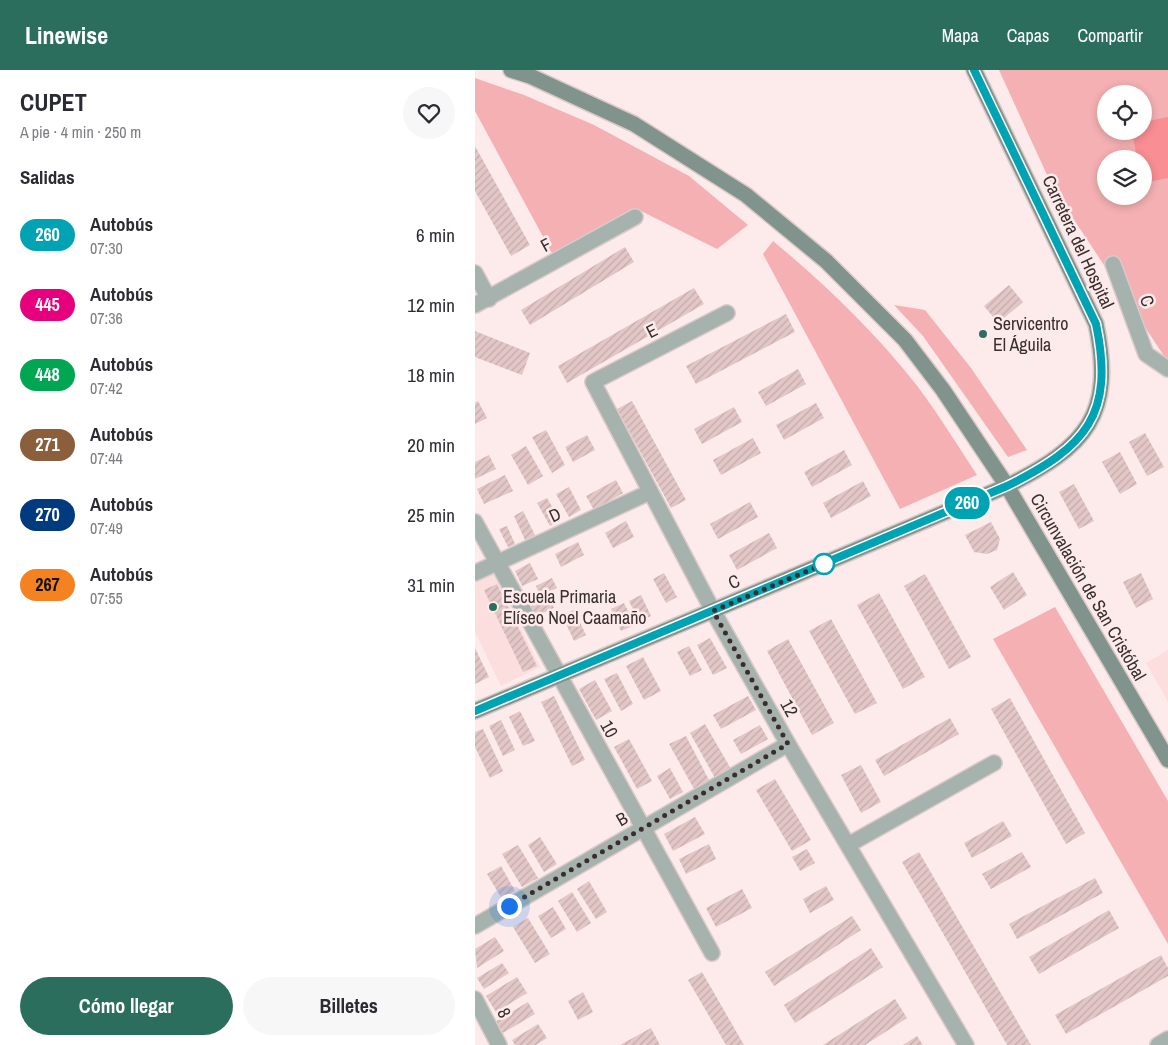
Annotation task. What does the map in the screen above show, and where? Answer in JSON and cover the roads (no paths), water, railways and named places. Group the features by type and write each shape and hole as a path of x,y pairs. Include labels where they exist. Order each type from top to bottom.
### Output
{"main road":[{"name":"Circunvalación de San Cristóbal","path":"511,70 530,76 634,124 754,201 826,261 905,340 943,390 1007,486 1168,760"},
{"name":"Carretera del Hospital","path":"974,70 1080,288 1096,324 1103,354 1102,386 1094,417 1077,442 1056,460 1007,486"},
{"name":"C","path":"475,711 1007,486"}],"street":[{"name":"F","path":"475,306 635,217"},
{"name":"C","path":"1113,264 1146,354 1168,369"},
{"path":"475,273 489,298"},
{"name":"E","path":"593,382 727,313"},
{"name":"12","path":"593,382 713,611 788,744 965,1045"},
{"name":"D","path":"475,573 650,492"},
{"name":"10","path":"475,522 712,953"},
{"name":"B","path":"475,926 788,744"},
{"path":"848,845 995,763"},
{"name":"8","path":"475,999 499,1045"},
{"path":"1158,1045 1168,1039"}],"place":[{"name":"Servicentro El Águila","path":"983,334"},
{"name":"Escuela Primaria Elíseo Noel Caamaño","path":"493,607"}]}
